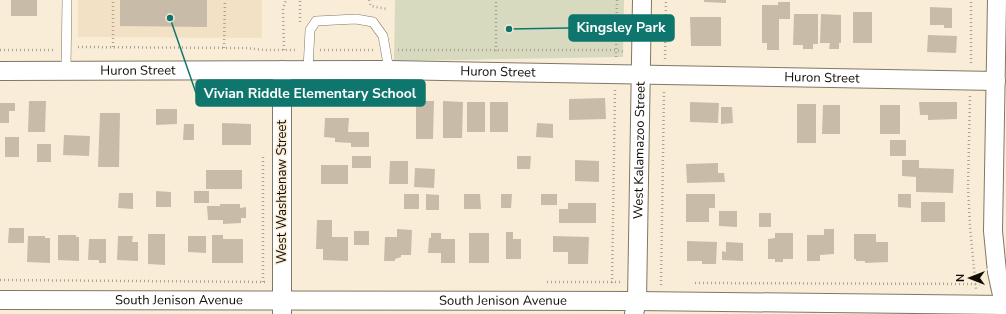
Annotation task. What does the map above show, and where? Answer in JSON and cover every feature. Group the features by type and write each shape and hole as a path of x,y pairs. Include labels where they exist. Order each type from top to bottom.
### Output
{"street":[{"name":"West Kalamazoo Street","path":"637,310 642,0"},
{"path":"997,0 993,230 997,272 1005,308"},
{"name":"West Washtenaw Street","path":"282,70 282,308"},
{"name":"Huron Street","path":"0,71 389,70 996,81"},
{"name":"South Jenison Avenue","path":"0,300 263,301 282,308 609,302 637,310 663,302 979,305 1005,308"}],"lane":[{"path":"66,70 67,0"},
{"path":"308,70 310,30 316,21 356,19 373,22 383,36 389,70"}],"path":[{"path":"113,0 113,47"},
{"path":"224,48 225,0"},
{"path":"282,70 284,50 283,9 286,0"},
{"path":"369,0 371,6 387,9"},
{"path":"495,56 496,0"},
{"path":"609,302 612,282 617,0"},
{"path":"663,302 661,283 666,0"},
{"path":"971,0 968,187 970,227 979,305"},
{"path":"263,151 263,301"}],"shaded area":[{"path":"78,0 262,0 262,38 78,37"}],"green space":[{"path":"395,0 624,0 623,57 394,61"}],"building":[{"path":"11,0 37,0 37,16 11,16"},
{"path":"120,0 207,0 207,27 120,26"},
{"path":"704,0 726,0 726,3 704,2"},
{"path":"778,2 790,2 790,19 779,19 779,50 767,50 767,43 762,43 762,5 778,5"},
{"path":"930,7 952,8 952,28 944,28 944,25 930,25"},
{"path":"853,12 872,12 872,43 853,43"},
{"path":"794,14 818,14 818,44 813,44 813,49 803,49 803,45 793,45"},
{"path":"821,14 841,15 841,43 839,43 839,49 829,49 830,43 820,43"},
{"path":"690,17 721,17 721,46 691,46"},
{"path":"928,35 957,36 956,53 927,52"},
{"path":"605,98 606,119 569,120 569,99"},
{"path":"29,101 46,101 45,132 28,132"},
{"path":"416,101 434,101 433,139 416,139"},
{"path":"443,101 463,102 462,138 443,138"},
{"path":"467,102 485,102 485,132 467,132"},
{"path":"490,102 508,102 508,132 490,132"},
{"path":"690,102 719,103 718,123 690,122"},
{"path":"919,102 957,102 957,119 928,120 928,115 920,115"},
{"path":"0,103 15,103 15,111 9,111 9,123 0,123"},
{"path":"797,104 816,104 816,143 797,143"},
{"path":"823,105 840,105 840,134 822,134"},
{"path":"880,105 900,105 900,134 880,134"},
{"path":"721,107 732,107 733,123 721,124"},
{"path":"156,109 177,109 177,124 156,125"},
{"path":"100,113 120,113 119,167 98,167"},
{"path":"325,118 349,118 348,132 369,132 369,147 351,147 351,143 335,142 335,138 324,137"},
{"path":"222,123 251,124 251,145 222,145"},
{"path":"537,123 553,124 553,138 536,137"},
{"path":"184,124 194,124 194,140 183,140"},
{"path":"64,135 90,136 89,156 63,155"},
{"path":"5,137 19,137 19,157 5,157"},
{"path":"890,140 906,140 906,156 890,156"},
{"path":"37,144 51,144 51,162 37,162"},
{"path":"352,156 371,156 371,168 352,168"},
{"path":"517,156 531,156 530,169 517,169"},
{"path":"575,160 599,161 599,182 575,181"},
{"path":"902,160 919,160 919,168 954,169 953,193 916,192 916,177 902,176"},
{"path":"390,161 408,161 408,184 389,184"},
{"path":"718,163 718,173 724,173 725,182 687,183 686,164"},
{"path":"321,165 348,165 348,184 321,184"},
{"path":"415,168 435,169 434,188 414,187"},
{"path":"206,170 242,170 242,189 206,189"},
{"path":"156,191 171,192 171,207 156,207"},
{"path":"194,191 209,191 209,203 194,203"},
{"path":"119,193 133,193 133,209 118,208"},
{"path":"404,194 419,194 419,209 404,209"},
{"path":"426,194 439,195 439,210 426,210"},
{"path":"464,194 480,194 481,209 464,209"},
{"path":"501,194 512,194 511,208 501,208"},
{"path":"541,194 557,194 557,205 541,205"},
{"path":"686,194 715,194 715,208 709,208 709,222 686,222"},
{"path":"898,194 911,194 911,208 898,207"},
{"path":"921,202 945,202 945,222 921,222"},
{"path":"568,203 596,203 596,223 559,223 559,209 568,209"},
{"path":"220,204 240,204 240,208 246,207 246,218 241,218 241,223 223,224 223,220 208,220 207,206 220,206"},
{"path":"719,211 737,211 737,227 719,226"},
{"path":"759,213 771,213 771,227 759,227"},
{"path":"317,220 332,220 332,237 348,237 348,261 323,260 323,249 316,249"},
{"path":"9,228 24,228 24,243 8,243"},
{"path":"397,229 412,230 411,255 401,255 401,257 395,259 395,261 384,261 385,237 397,237"},
{"path":"824,229 834,229 834,254 820,255 820,261 807,261 807,235 824,235"},
{"path":"354,231 369,231 369,245 354,245"},
{"path":"506,232 513,232 513,239 521,239 521,259 506,259"},
{"path":"431,233 441,233 441,239 455,239 455,263 441,263 441,253 428,253 429,238 431,238"},
{"path":"469,233 489,233 489,263 469,263"},
{"path":"775,233 793,233 793,259 783,259 783,262 775,262 775,259 768,259 768,239 775,238"},
{"path":"148,234 165,234 165,265 148,264"},
{"path":"854,234 876,234 876,242 888,242 888,262 865,263 865,261 856,261 856,259 854,259"},
{"path":"58,235 76,235 76,237 79,237 79,261 58,260"},
{"path":"212,235 223,235 223,239 243,239 243,263 212,263"},
{"path":"28,236 45,236 45,238 50,238 50,263 27,262"},
{"path":"118,236 133,236 132,242 138,242 138,261 117,260"},
{"path":"188,236 206,236 206,253 188,252"},
{"path":"553,236 589,237 588,264 568,264 568,252 553,252"},
{"path":"89,239 106,239 106,263 99,263 99,260 88,260"},
{"path":"687,241 717,242 716,264 702,264 702,261 687,261"},
{"path":"726,242 743,243 743,261 722,260 722,251 726,252"}],"place":[{"name":"Vivian Riddle Elementary School","path":"170,18"},
{"name":"Kingsley Park","path":"509,29"}]}
